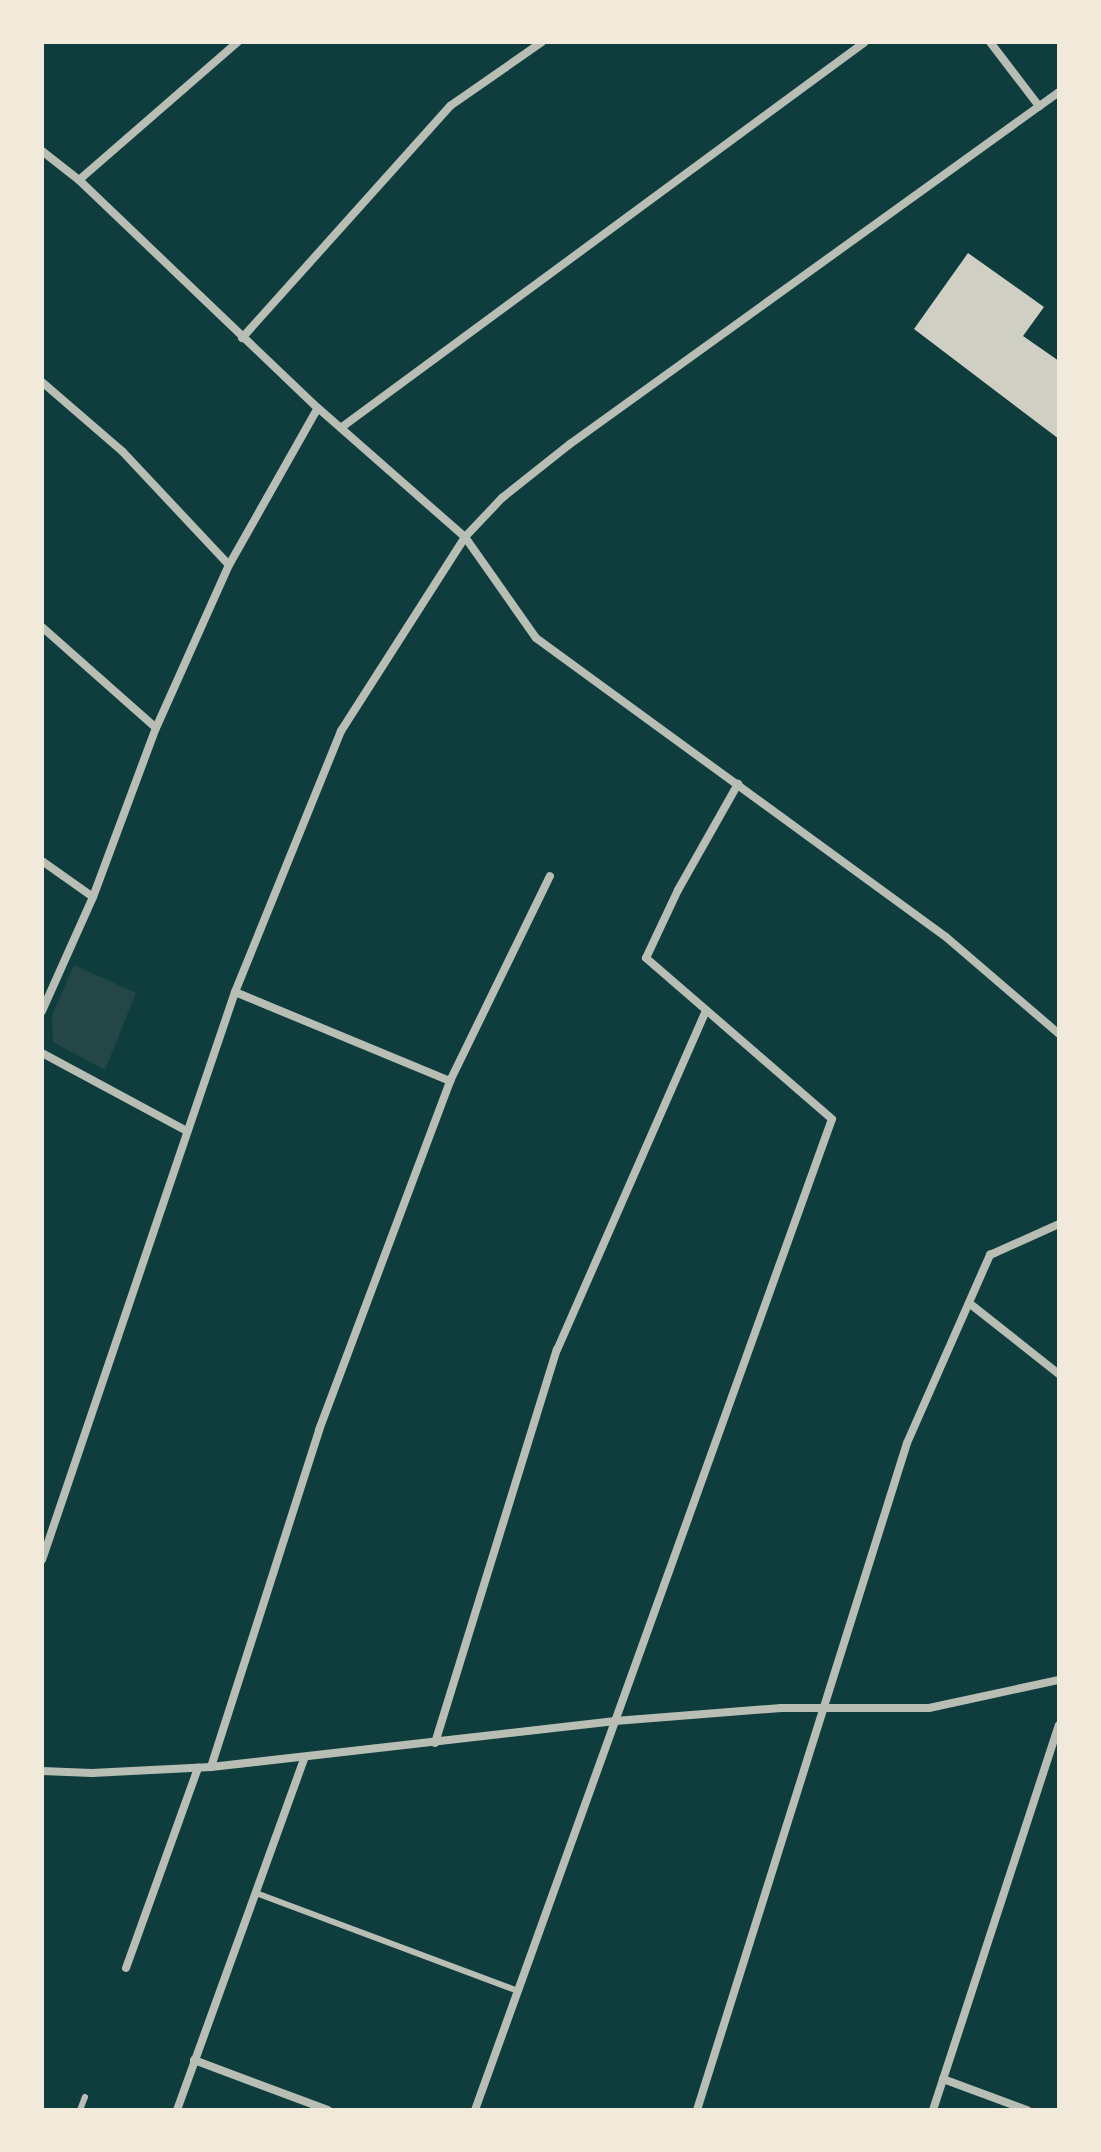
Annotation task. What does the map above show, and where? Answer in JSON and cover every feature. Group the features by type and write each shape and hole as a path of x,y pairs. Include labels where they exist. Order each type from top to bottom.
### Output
{"street":[{"path":"79,180 238,42"},
{"path":"242,338 450,106 542,42"},
{"path":"342,427 865,42"},
{"path":"990,42 1039,106"},
{"path":"42,1560 235,992 341,731 465,537 502,498 570,444 1059,92"},
{"path":"42,151 79,180 318,408 465,537 536,638 946,937 1059,1034"},
{"path":"42,382 122,451 229,565"},
{"path":"42,1011 93,897 156,728 229,565 318,408"},
{"path":"42,627 156,728"},
{"path":"475,2110 832,1119 646,958 678,890 738,784"},
{"path":"42,861 93,897"},
{"path":"211,1767 319,1430 450,1081 550,876"},
{"path":"235,992 450,1081"},
{"path":"435,1743 557,1350 706,1010"},
{"path":"42,1053 187,1131"},
{"path":"697,2110 907,1443 990,1255 1059,1224"},
{"path":"969,1303 1059,1374"},
{"path":"42,1771 211,1767 615,1721 781,1708 929,1708 1059,1680"},
{"path":"933,2110 1059,1725"},
{"path":"177,2110 305,1757"},
{"path":"126,1968 198,1768"},
{"path":"194,2060 328,2110"},
{"path":"943,2079 1027,2110"}],"lane":[{"path":"256,1893 518,1991"},
{"path":"80,2110 85,2097"}],"shaded area":[{"path":"74,965 136,993 105,1070 53,1042 52,1015"}],"building":[{"path":"968,253 1044,307 1023,336 1059,361 1059,439 914,329"}]}
